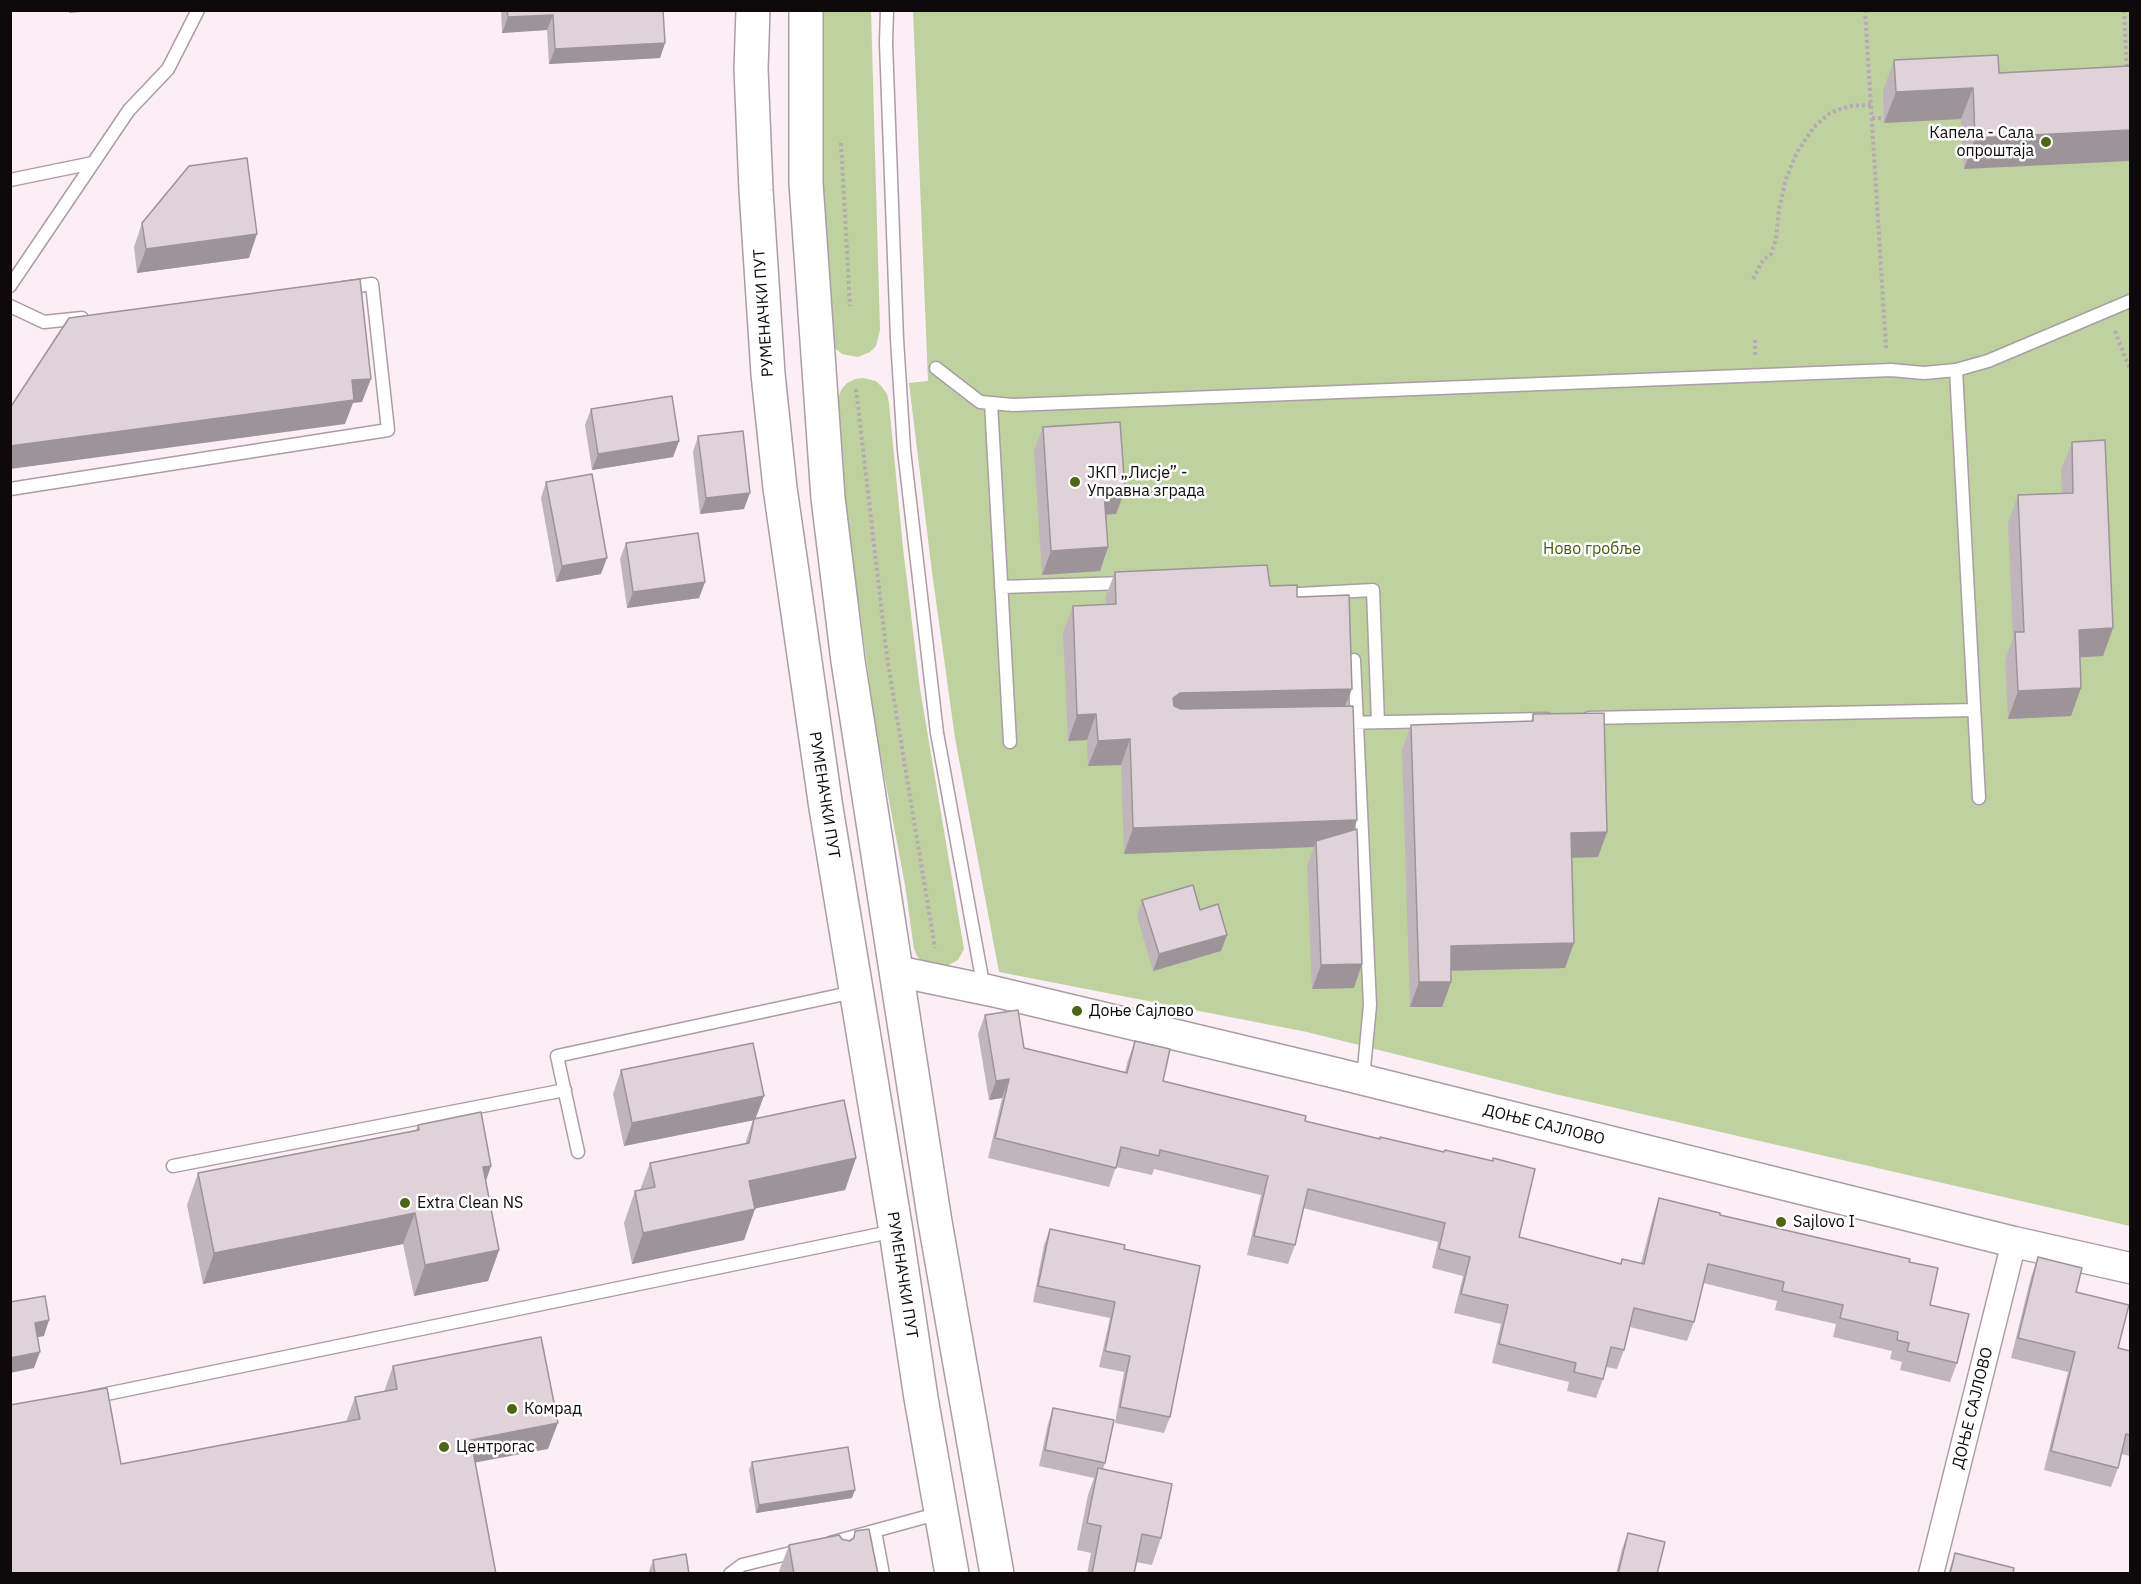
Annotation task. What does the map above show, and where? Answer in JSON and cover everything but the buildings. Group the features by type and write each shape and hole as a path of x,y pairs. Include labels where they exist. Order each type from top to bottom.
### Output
{"main road":[{"name":"РУМЕНАЧКИ ПУТ","path":"753,10 751,69 768,374 801,645 855,991 951,1574"},
{"path":"806,10 806,183 828,498 848,661 935,1222 997,1574"}],"street":[{"name":"ДОЊЕ САЈЛОВО","path":"896,972 984,989 1363,1080 2130,1269"},
{"name":"ДОЊЕ САЈЛОВО","path":"1931,1574 2014,1242"}],"lane":[{"path":"10,286 129,110 168,69 198,10"},
{"path":"887,10 886,43 897,339 904,450 937,733 984,989"},
{"path":"10,180 93,163"},
{"path":"10,489 388,430 372,284 337,288"},
{"path":"936,368 980,402 1013,405 1887,370 1924,373 1956,370 1988,361 2130,302"},
{"path":"10,306 44,322 91,317"},
{"path":"1956,370 1979,798"},
{"path":"991,403 1010,742"},
{"path":"1001,587 1139,582"},
{"path":"1270,589 1279,595 1373,590 1378,722"},
{"path":"1354,660 1370,1005 1363,1080"},
{"path":"1581,718 1974,710"},
{"path":"1322,723 1557,719"},
{"path":"578,1152 557,1056 855,991"},
{"path":"173,1166 565,1090"},
{"path":"80,1400 896,1231"},
{"path":"730,1574 742,1565 823,1547 942,1513"},
{"path":"875,1531 883,1574"}],"path":[{"path":"1865,10 1887,370"},
{"path":"2124,10 2127,77"},
{"path":"1753,279 1763,260 1771,254 1776,239 1779,208 1786,179 1797,152 1814,127 1830,113 1850,106 1871,105"},
{"path":"1872,118 1884,118"},
{"path":"840,133 850,309"},
{"path":"2107,311 2130,370"},
{"path":"855,380 887,657 940,980"}],"green space":[{"path":"822,11 871,11 880,330 876,346 870,352 858,357 842,354 831,342 824,205"},
{"name":"Ново гробље","path":"913,11 2130,11 2130,1226 1555,1094 1307,1032 999,972 955,738 909,383 928,381"},
{"path":"863,378 876,381 887,394 889,403 920,689 964,949 958,960 943,968 923,963 914,949 905,885 877,737 844,497 838,398 847,383"}],"place":[{"name":"Капела - Сала опроштаја","path":"2046,142"},
{"name":"ЈКП „Лисје” - Управна зграда","path":"1075,482"},
{"name":"Доње Сајлово","path":"1077,1011"},
{"name":"Extra Clean NS","path":"405,1203"},
{"name":"Sajlovo I","path":"1781,1222"},
{"name":"Комрад","path":"512,1409"},
{"name":"Центрогас","path":"444,1447"}]}
